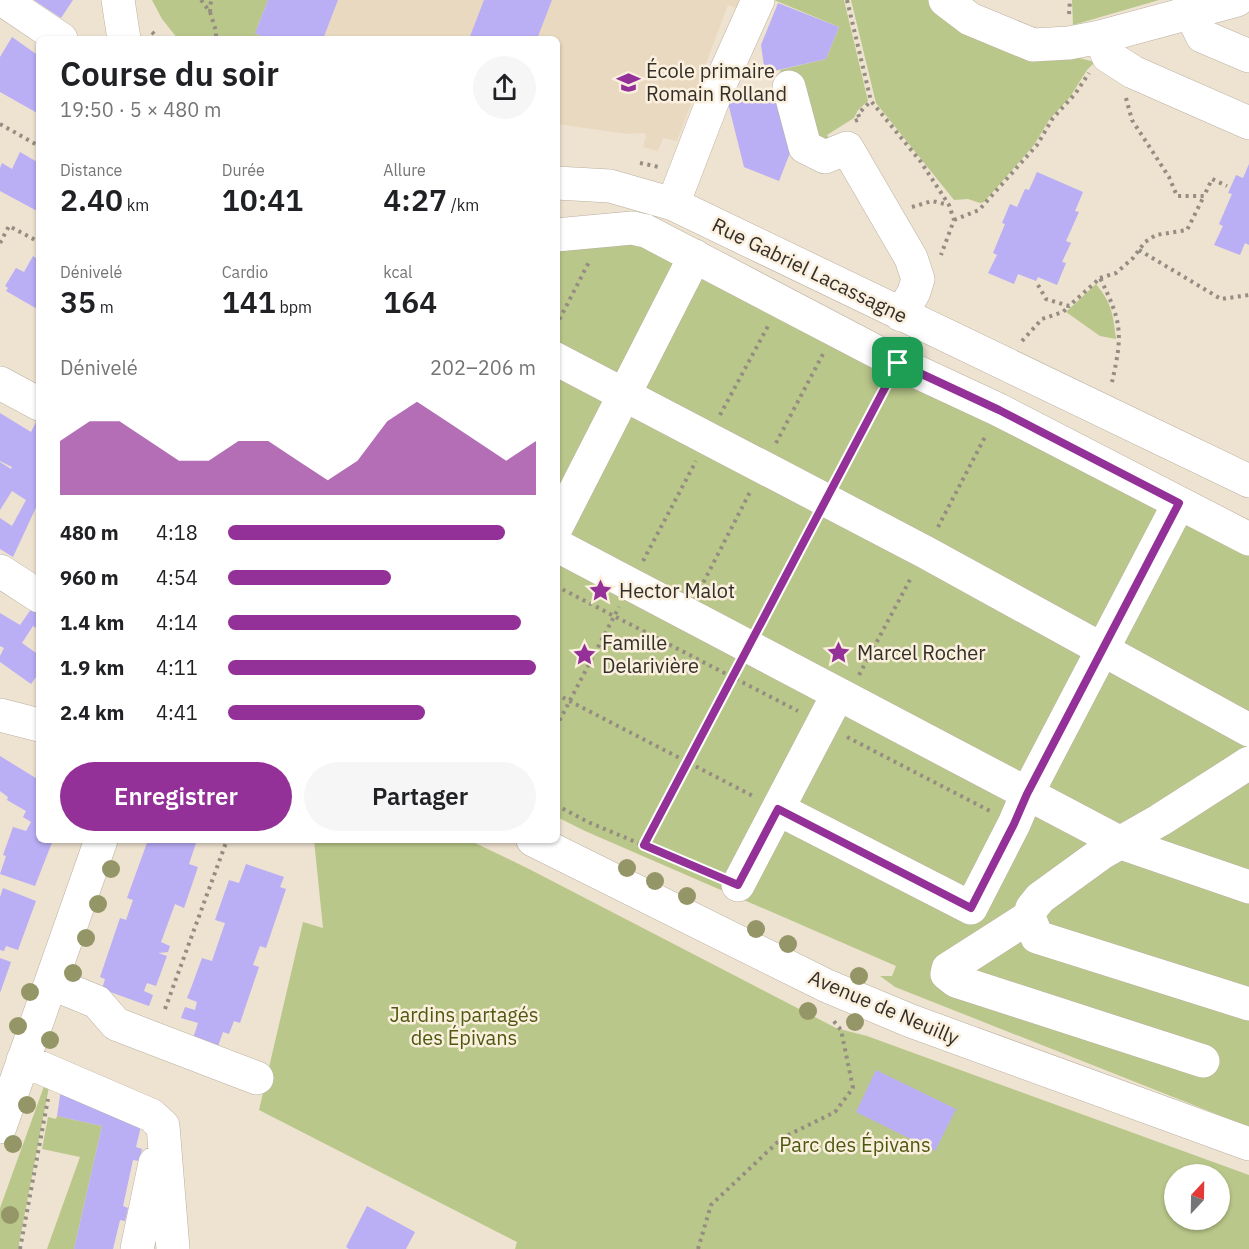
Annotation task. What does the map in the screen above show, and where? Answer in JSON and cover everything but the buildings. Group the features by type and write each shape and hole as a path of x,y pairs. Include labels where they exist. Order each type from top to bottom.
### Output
{"street":[{"path":"3,0 57,36"},
{"path":"118,0 124,36"},
{"path":"673,204 712,100 758,0"},
{"path":"945,0 970,20 1033,45 1069,43 1114,55 1249,123"},
{"path":"1114,55 1191,13 1238,0"},
{"path":"1191,13 1202,36 1249,56"},
{"path":"789,87 805,147 825,157 847,148 910,258 918,279 914,292 901,315"},
{"name":"Rue Gabriel Lacassagne","path":"560,183 610,186 673,204 1249,480"},
{"path":"560,235 632,228 646,231 898,363 999,410 1249,539"},
{"path":"560,520 695,256"},
{"path":"560,361 827,500 1249,730"},
{"path":"0,383 36,402"},
{"path":"778,809 971,908 1027,794 1179,503"},
{"path":"560,547 1120,843 1249,886"},
{"path":"0,571 36,594"},
{"path":"738,885 838,694"},
{"path":"0,715 36,724"},
{"path":"1249,763 1102,853 1040,898 1032,908 1029,918 1037,937 1249,1004"},
{"path":"0,1127 99,843"},
{"name":"Avenue de Neuilly","path":"539,843 827,986 911,1021 1249,1144"},
{"path":"1029,918 948,969 947,974 956,981 1203,1061"},
{"path":"51,983 97,1002 116,1023 257,1078"},
{"path":"23,1060 152,1115 163,1126 173,1249"},
{"path":"137,1249 163,1126"}],"path":[{"path":"201,0 210,12 216,36"},
{"path":"210,12 211,0"},
{"path":"847,0 871,101 921,162 949,205 954,220 933,276 918,279"},
{"path":"954,220 978,210 1037,145 1053,118 1075,94 1093,67 1114,55 1132,120 1169,177 1176,196 1204,196"},
{"path":"0,124 36,144"},
{"path":"1021,341 1042,319 1063,312 1100,278 1116,273 1145,242 1156,235 1187,230 1212,179 1227,186"},
{"path":"887,219 932,201 949,205"},
{"path":"0,243 9,226 36,240"},
{"path":"560,318 605,231"},
{"path":"1139,250 1221,299 1249,295"},
{"path":"1100,278 1119,322 1117,360 1112,382"},
{"path":"1038,285 1046,299 1069,306"},
{"path":"644,845 898,363"},
{"path":"560,719 631,584"},
{"path":"560,588 1014,824"},
{"path":"560,696 778,809"},
{"path":"560,807 588,822 738,885"},
{"path":"165,1009 226,843"},
{"path":"698,1249 711,1205 782,1138 835,1112 853,1088 841,1030 831,1018 827,986"},
{"path":"20,1249 48,1097 57,1074"}],"shaded area":[{"name":"École primaire Romain Rolland","path":"268,0 750,0 745,11 728,5 677,141 663,138 658,151 643,147 646,136 644,133 627,134 560,124 560,36 258,36 255,33"}],"green space":[{"path":"152,0 268,0 255,33 261,36 176,36 162,19"},
{"path":"774,0 844,0 868,101 858,110 854,118 827,135 831,142 822,146 784,84 780,70 826,59 839,27"},
{"path":"851,0 928,0 932,5 1063,60 1079,58 1095,62 1087,70 1070,97 1049,120 1034,145 984,202 968,199 954,200 876,103"},
{"path":"1072,0 1159,0 1073,25"},
{"path":"632,216 1249,532 1249,1127 895,987 880,976 892,976 896,966 560,818 560,224"},
{"path":"1096,284 1111,310 1116,339 1100,336 1066,312"},
{"path":"314,843 475,843 836,1028 867,1036 1219,1164 1164,1164 1164,1230 1230,1230 1230,1168 1249,1175 1249,1249 515,1249 517,1242 259,1110 303,922 323,928"},
{"path":"47,1078 49,1087 18,1249 0,1249 0,1208"},
{"path":"57,1116 102,1126 74,1249 47,1249 80,1157 42,1149 48,1117 56,1119"}],"place":[{"name":"École primaire Romain Rolland","path":"628,82"},
{"name":"Hector Malot","path":"601,590"},
{"name":"Marcel Rocher","path":"839,652"},
{"name":"Famille Delarivière","path":"584,654"}],"route":[{"path":"898,363 999,410 1179,503 1027,794 971,908 778,809 738,885 644,845 898,363"}],"park label":[{"name":"Jardins partagés des Épivans","path":"464,1026"},
{"name":"Parc des Épivans","path":"855,1144"}]}
